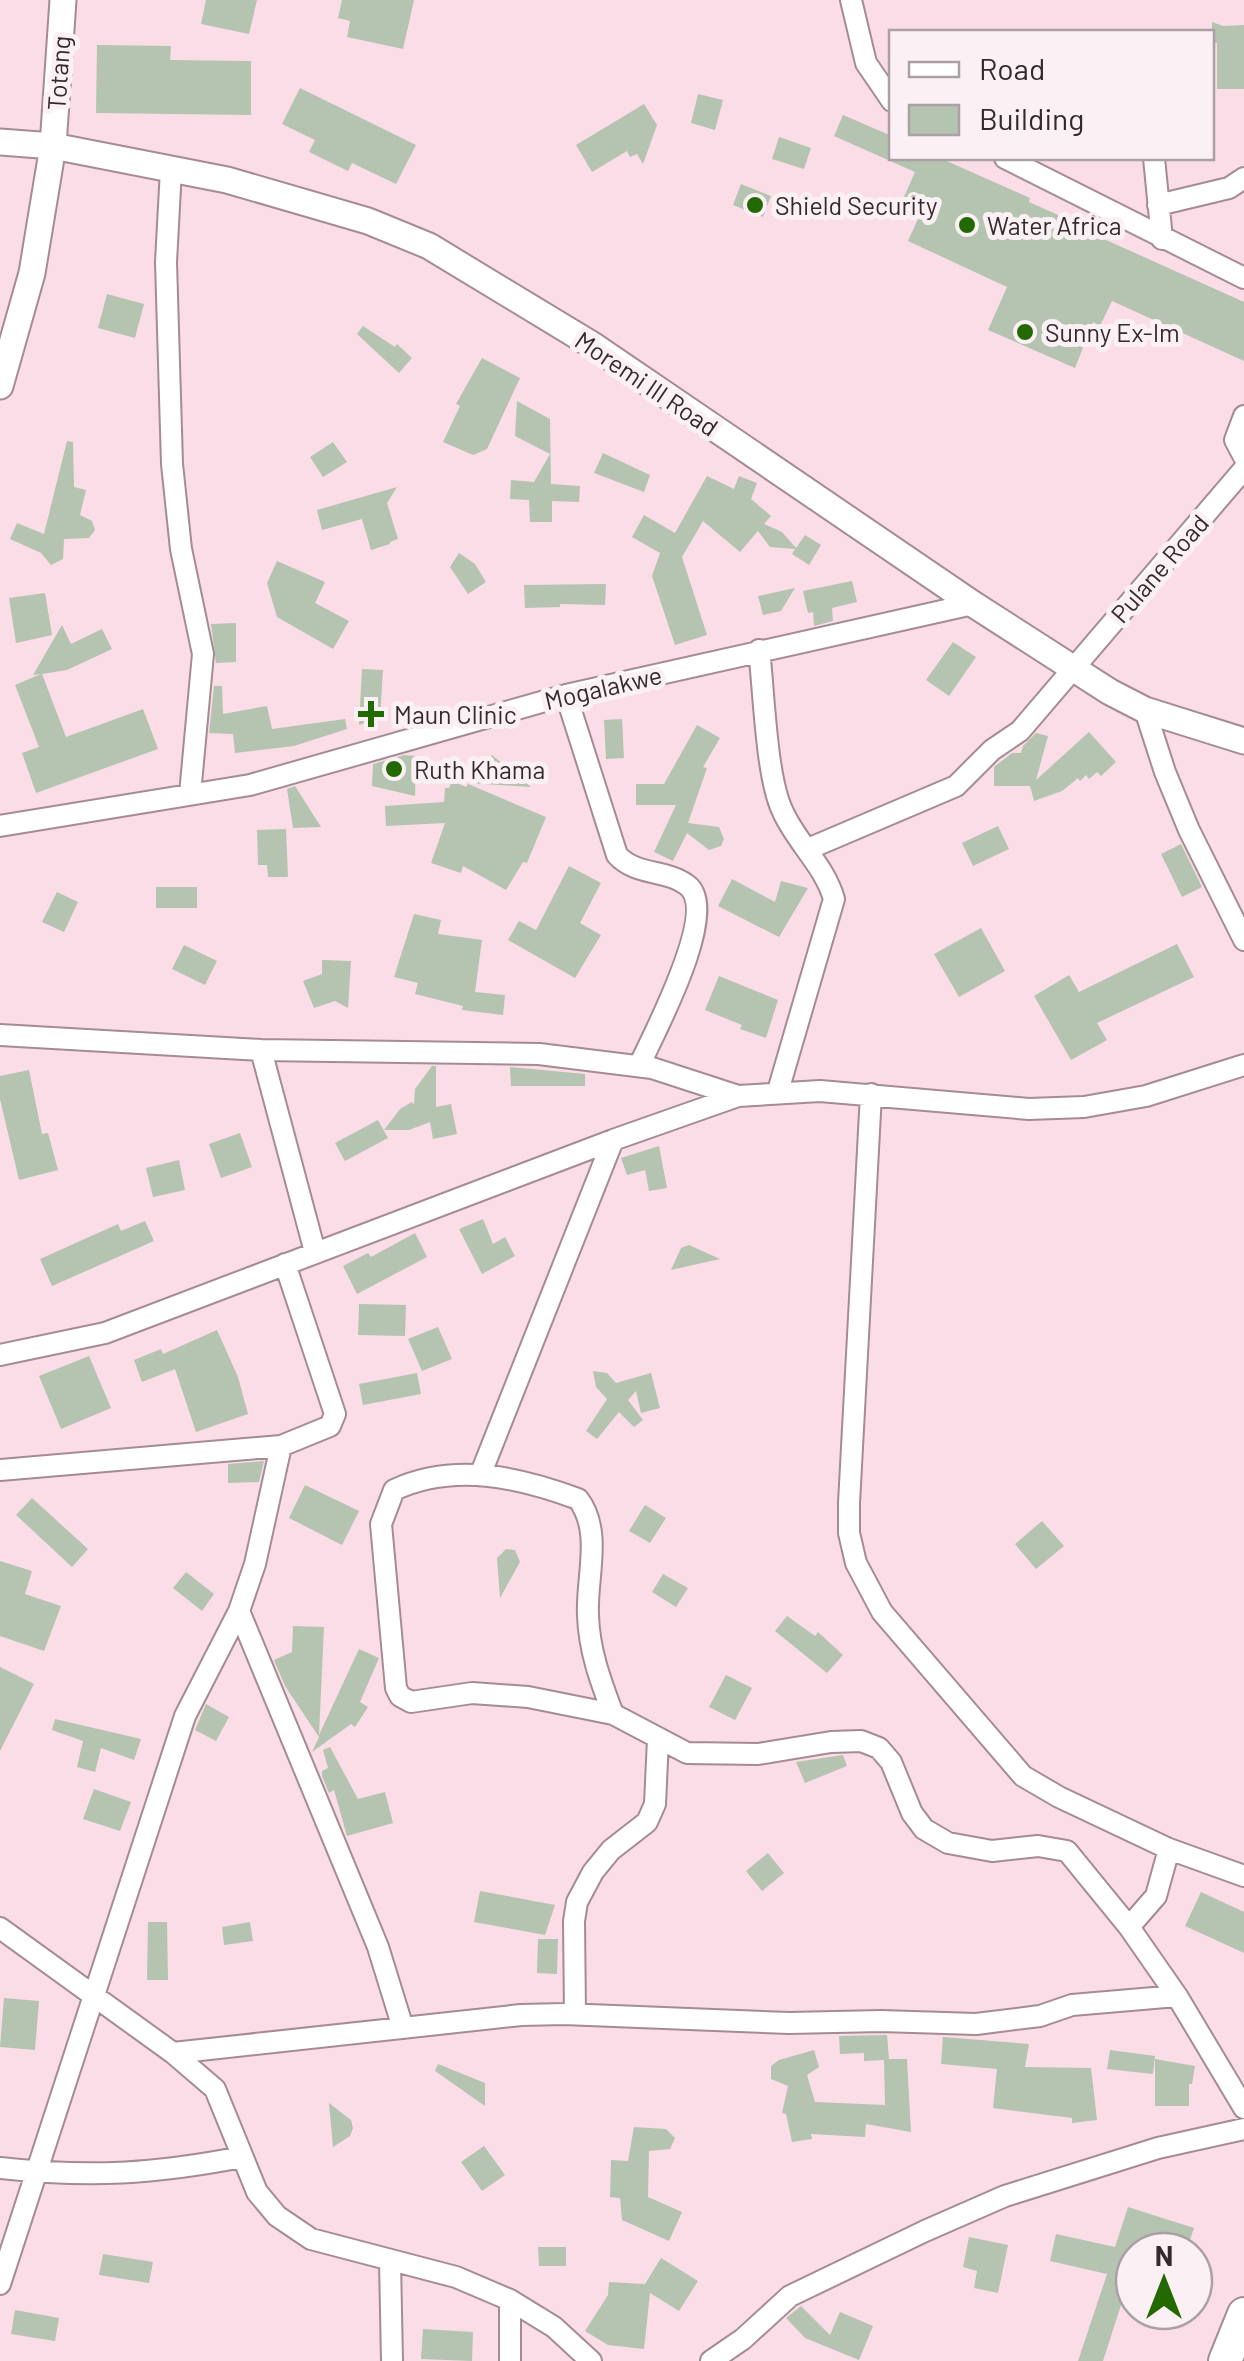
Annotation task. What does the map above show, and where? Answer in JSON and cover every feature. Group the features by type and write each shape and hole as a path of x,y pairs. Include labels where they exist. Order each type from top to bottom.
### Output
{"highway":[{"path":"1225,2361 1244,2314"}],"street":[{"name":"Totang","path":"0,386 32,273 54,146 63,0"},
{"path":"851,0 866,63 889,96"},
{"name":"Moremi III Road","path":"0,142 54,146 226,180 368,221 443,254 594,346 973,604 1110,692 1145,710 1244,741"},
{"path":"1009,160 1244,278"},
{"path":"1154,160 1162,240"},
{"path":"170,169 166,262 172,464 181,549 204,654 190,794"},
{"path":"1158,204 1229,188 1244,178"},
{"path":"1244,416 1235,440 1244,457"},
{"name":"Pulane Road","path":"808,850 956,786 992,750 1020,731 1244,470"},
{"name":"Mogalakwe","path":"0,826 250,785 566,694 973,604"},
{"path":"759,650 775,787 782,810 828,881 834,899 778,1091"},
{"path":"566,694 616,855 626,865 684,883 695,895 698,912 681,973 639,1066"},
{"path":"1145,710 1183,816 1244,940"},
{"path":"0,1036 261,1050 539,1054 639,1066 738,1096"},
{"path":"261,1050 315,1252"},
{"path":"0,1355 106,1333 612,1140 738,1096 778,1091 871,1094 1029,1109 1084,1107 1146,1096 1244,1066"},
{"path":"871,1094 849,1504 849,1532 856,1564 882,1612 1024,1776 1169,1850 1243,1875"},
{"path":"481,1473 612,1140"},
{"path":"0,1470 281,1446 330,1426 335,1414 285,1264"},
{"path":"0,2284 185,1716 239,1611 255,1564 281,1446"},
{"path":"613,1714 594,1664 588,1616 589,1519 578,1499 481,1473 421,1477 394,1490 380,1524 397,1692 411,1702 472,1693 528,1697 613,1714 687,1753 758,1754 861,1741 879,1748 891,1762 912,1813 924,1829 948,1842 992,1851 1038,1846 1067,1851 1129,1927 1177,1996 1244,2108"},
{"path":"239,1611 378,1947 403,2028"},
{"path":"575,2014 578,1996 574,1922 578,1902 611,1850 647,1822 655,1804 658,1739"},
{"path":"1129,1927 1156,1896 1169,1850"},
{"path":"0,1928 173,2053 215,2090 257,2192 277,2216 312,2239 456,2277 510,2300 554,2328 592,2361"},
{"path":"173,2053 521,2015 976,2024 1040,2016 1072,2006 1177,1996"},
{"path":"711,2361 743,2339 790,2296 990,2203 1158,2148 1244,2129"},
{"path":"0,2168 111,2175 167,2172 242,2157"},
{"path":"390,2260 392,2361"},
{"path":"510,2300 510,2361"}],"building":[{"path":"206,0 257,0 249,34 201,24"},
{"path":"342,0 414,0 403,49 347,37 350,21 338,18"},
{"path":"1212,22 1244,25 1244,89 1217,89 1217,43"},
{"path":"97,45 171,46 170,60 251,61 251,115 96,113"},
{"path":"300,88 416,145 396,184 352,163 348,171 309,152 315,140 282,124"},
{"path":"698,94 723,100 715,130 691,123"},
{"path":"644,104 657,125 643,164 637,154 630,157 627,151 592,172 576,145"},
{"path":"843,115 889,135 889,160 944,160 1030,198 1029,202 1076,223 1075,226 1244,302 1244,361 1112,301 1100,326 1093,322 1075,368 988,330 1007,287 908,241 923,208 903,199 915,172 834,136"},
{"path":"779,137 811,148 804,169 772,159"},
{"path":"741,184 771,196 763,217 733,205"},
{"path":"107,294 144,304 135,338 98,328"},
{"path":"363,326 395,347 397,344 412,358 399,373 357,334"},
{"path":"482,358 520,378 487,449 473,455 443,442 460,406 456,404"},
{"path":"517,401 550,419 551,484 580,486 579,502 552,501 552,522 530,522 529,500 510,499 511,480 534,482 550,454 515,436"},
{"path":"67,441 73,442 74,487 86,490 80,515 92,521 95,530 89,538 64,539 63,559 51,565 41,553 10,539 17,523 44,534"},
{"path":"333,442 347,462 323,477 310,457"},
{"path":"603,453 650,475 644,492 594,473"},
{"path":"707,476 734,489 739,476 757,483 751,499 771,516 764,524 782,532 796,548 805,535 821,545 809,565 792,554 795,549 770,547 758,531 740,552 703,521 682,557 707,635 675,645 652,576 660,553 632,537 644,515 675,533"},
{"path":"397,487 387,503 398,539 390,544 371,550 362,519 322,530 317,510"},
{"path":"459,553 475,564 486,582 468,594 450,567"},
{"path":"277,561 325,582 315,603 349,621 333,649 277,617 267,583"},
{"path":"852,581 857,602 832,608 833,621 814,626 813,612 808,613 803,591"},
{"path":"606,584 605,605 525,608 524,585"},
{"path":"795,588 781,611 763,615 758,596"},
{"path":"45,593 52,635 16,643 9,598"},
{"path":"236,623 236,662 216,663 211,624"},
{"path":"62,625 71,644 102,629 112,649 67,670 42,674 66,737 143,709 158,749 36,793 22,753 39,747 15,685 41,674 33,675"},
{"path":"953,642 976,657 949,696 926,680"},
{"path":"362,669 383,670 380,718 359,725"},
{"path":"214,686 222,686 223,714 267,706 272,729 345,719 347,729 294,746 235,753 233,734 209,733"},
{"path":"622,719 624,758 606,759 604,720"},
{"path":"697,725 720,738 703,767 707,768 688,823 719,827 724,839 721,846 709,850 687,833 673,861 654,852 676,805 636,805 636,784 664,784"},
{"path":"1089,732 1116,762 1101,776 1097,772 1089,779 1086,775 1062,791 1034,801 1030,786 994,786 994,767 1012,753 1021,753 1036,733 1048,736 1036,780"},
{"name":"Ruth Khama","path":"404,755 416,756 415,796 372,786 373,764"},
{"path":"492,755 531,787 469,783"},
{"path":"452,781 546,817 527,863 523,862 506,890 463,866 461,873 431,863 445,823 386,826 385,806 444,802 445,788"},
{"path":"295,786 321,827 293,828 287,789"},
{"path":"998,826 1009,849 973,866 962,843"},
{"path":"286,829 288,877 268,877 267,865 258,865 257,830"},
{"path":"1181,844 1202,887 1182,897 1161,854"},
{"path":"569,866 601,883 580,923 601,935 575,978 508,940 519,921 536,930"},
{"path":"732,879 775,902 781,881 808,888 779,937 718,906"},
{"path":"156,887 197,887 197,908 156,908"},
{"path":"57,892 78,902 64,932 42,922"},
{"path":"414,914 441,920 438,934 482,940 475,992 505,995 503,1015 462,1010 463,1006 415,994 418,983 394,977"},
{"path":"981,928 1005,971 959,997 934,954"},
{"path":"1177,944 1194,977 1097,1023 1107,1040 1071,1060 1034,996 1069,975 1079,992"},
{"path":"184,945 217,961 205,985 172,969"},
{"path":"322,960 351,961 348,1008 335,1001 314,1008 303,981 322,974"},
{"path":"719,976 778,1000 766,1038 705,1010"},
{"path":"436,1066 436,1107 451,1104 457,1134 433,1139 430,1122 409,1130 384,1130 400,1109 412,1102 414,1105 415,1089"},
{"path":"510,1067 585,1074 585,1086 511,1086"},
{"path":"29,1070 42,1134 48,1133 58,1170 19,1180 0,1099 0,1076"},
{"path":"378,1120 388,1138 345,1161 335,1143"},
{"path":"240,1133 252,1167 221,1178 209,1144"},
{"path":"659,1146 667,1188 649,1191 645,1170 627,1175 621,1158"},
{"path":"179,1160 185,1190 153,1197 146,1168"},
{"path":"483,1219 493,1244 505,1237 515,1256 482,1274 459,1229"},
{"path":"145,1221 154,1241 52,1286 40,1259 118,1224 121,1231"},
{"path":"415,1233 427,1257 357,1294 343,1266 368,1253 371,1257"},
{"path":"689,1245 720,1259 671,1270 681,1248"},
{"path":"359,1304 406,1305 405,1336 358,1335"},
{"path":"438,1327 452,1359 422,1371 408,1339"},
{"path":"217,1330 238,1377 248,1414 196,1432 175,1369 142,1382 134,1360 161,1349 163,1354"},
{"path":"89,1356 111,1408 61,1429 39,1376"},
{"path":"593,1371 607,1373 616,1383 651,1373 660,1408 641,1413 636,1391 628,1400 643,1420 634,1427 619,1412 597,1439 586,1431 607,1399 596,1387"},
{"path":"417,1373 421,1394 363,1405 359,1384"},
{"path":"264,1461 259,1482 228,1483 228,1464"},
{"path":"305,1485 359,1511 342,1545 289,1518"},
{"path":"32,1498 88,1549 72,1567 16,1515"},
{"path":"645,1505 666,1518 650,1543 629,1531"},
{"path":"1042,1521 1064,1546 1036,1569 1015,1544"},
{"path":"506,1549 515,1550 520,1562 500,1598 497,1558"},
{"path":"0,1561 32,1571 25,1594 61,1606 44,1651 0,1636"},
{"path":"186,1572 214,1594 202,1611 173,1588"},
{"path":"663,1574 688,1588 676,1607 652,1592"},
{"path":"787,1616 815,1636 818,1632 843,1655 827,1673 775,1631"},
{"path":"293,1626 324,1627 319,1735 359,1649 379,1658 360,1702 368,1707 355,1727 351,1724 312,1752 319,1737 285,1686 274,1660 292,1652"},
{"path":"0,1667 34,1684 0,1751"},
{"path":"726,1675 752,1688 735,1720 709,1707"},
{"path":"206,1704 229,1717 216,1741 195,1730"},
{"path":"55,1719 141,1739 134,1760 101,1748 95,1772 77,1767 83,1741 52,1730"},
{"path":"330,1747 358,1799 385,1792 393,1823 347,1836 334,1790 329,1793 322,1776 328,1768 323,1750"},
{"path":"843,1755 847,1766 805,1783 796,1762"},
{"path":"94,1789 131,1802 120,1831 83,1819"},
{"path":"768,1853 784,1873 762,1891 746,1871"},
{"path":"480,1891 555,1905 545,1935 474,1922"},
{"path":"1201,1892 1244,1912 1244,1953 1185,1926"},
{"path":"148,1922 167,1922 168,1980 147,1980"},
{"path":"250,1922 253,1941 224,1945 222,1927"},
{"path":"538,1939 558,1939 557,1974 537,1973"},
{"path":"4,1998 39,2001 35,2050 0,2047"},
{"path":"887,2035 889,2059 907,2059 911,2132 866,2124 865,2137 811,2134 812,2139 792,2142 786,2114 782,2113 788,2086 771,2079 771,2066 814,2050 819,2067 807,2075 815,2102 885,2105 884,2060 864,2061 864,2053 840,2054 839,2036"},
{"path":"943,2037 1029,2044 1025,2067 1091,2068 1097,2120 1072,2123 1072,2118 993,2108 997,2069 941,2064"},
{"path":"1110,2050 1155,2056 1153,2074 1107,2069"},
{"path":"1155,2059 1195,2066 1189,2084 1189,2106 1155,2106"},
{"path":"438,2064 485,2083 485,2106 435,2071"},
{"path":"329,2103 351,2120 353,2128 350,2136 333,2147"},
{"path":"634,2127 666,2129 675,2138 670,2149 649,2151 648,2197 682,2212 669,2241 622,2220 620,2198 610,2197 611,2160 628,2161"},
{"path":"484,2146 505,2175 482,2191 461,2162"},
{"path":"1128,2207 1194,2228 1193,2231 1120,2231"},
{"path":"1056,2234 1114,2247 1114,2327 1103,2361 1078,2361 1107,2274 1050,2261"},
{"path":"969,2237 1008,2245 998,2293 974,2288 977,2271 963,2267"},
{"path":"538,2247 566,2247 566,2266 539,2266"},
{"path":"103,2254 153,2262 149,2283 99,2275"},
{"path":"661,2258 698,2281 679,2311 650,2293 644,2349 608,2345 585,2331 608,2295 609,2282 645,2284"},
{"path":"801,2306 830,2335 840,2312 873,2326 859,2360 805,2338 786,2318"},
{"path":"15,2310 59,2318 55,2341 11,2334"},
{"path":"423,2329 473,2332 472,2361 421,2359"}],"place":[{"name":"Shield Security","path":"755,205"},
{"name":"Water Africa","path":"967,225"},
{"name":"Sunny Ex-Im","path":"1025,332"},
{"name":"Maun Clinic","path":"371,714"},
{"name":"Ruth Khama","path":"394,769"}]}
